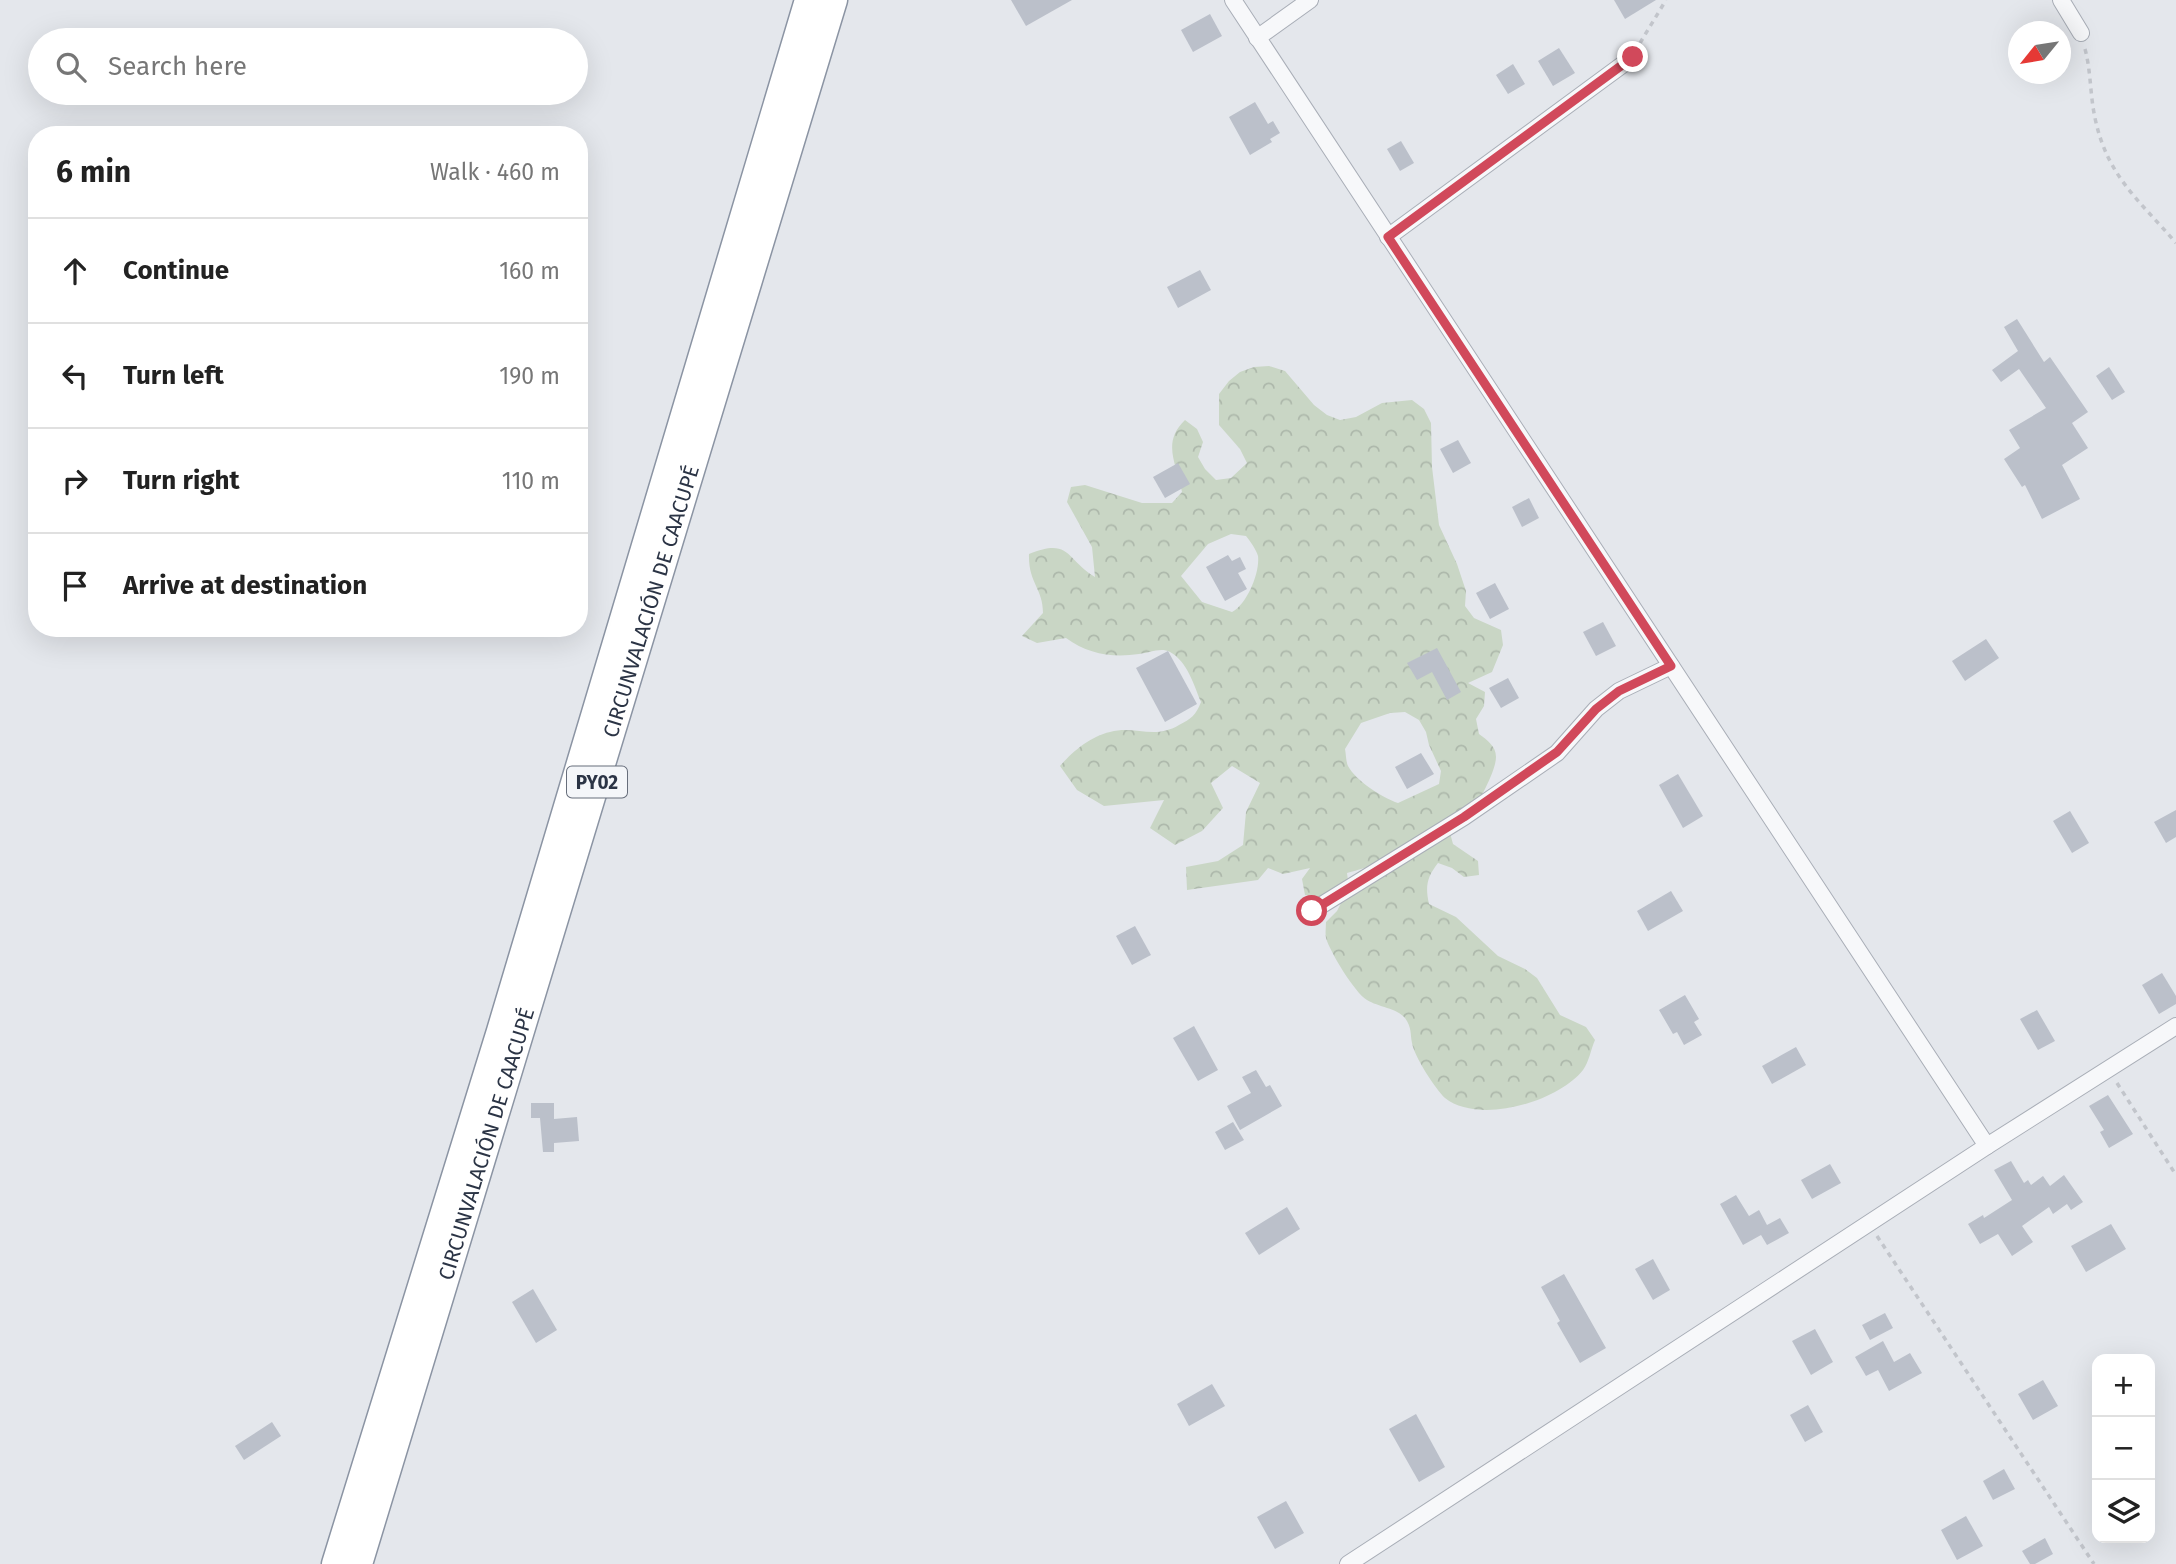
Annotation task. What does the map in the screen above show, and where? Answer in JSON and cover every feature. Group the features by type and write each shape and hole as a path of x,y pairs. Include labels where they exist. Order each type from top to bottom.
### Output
{"highway":[{"name":"CIRCUNVALACIÓN DE CAACUPÉ","path":"335,1564 508,1004 808,0"},
{"name":"CIRCUNVALACIÓN DE CAACUPÉ","path":"359,1564 834,0"}],"street":[{"path":"1233,0 1987,1146"},
{"path":"1257,38 1310,0"},
{"path":"2062,0 2081,33"},
{"path":"1388,237 1633,57"},
{"path":"1312,911 1464,817 1557,752 1596,709 1619,691 1671,666"},
{"path":"1348,1564 1868,1223 2176,1026"}],"path":[{"path":"1633,57 1666,0"},
{"path":"2081,33 2088,59 2094,117 2104,154 2123,184 2176,243"},
{"path":"2108,1069 2176,1175"},
{"path":"1868,1223 2094,1564"}],"green space":[{"path":"1269,366 1285,371 1314,405 1327,415 1340,420 1356,417 1382,403 1412,400 1424,409 1431,423 1432,467 1439,525 1466,591 1465,606 1474,618 1501,630 1503,645 1492,672 1468,683 1485,692 1484,706 1476,719 1479,734 1494,750 1496,757 1493,770 1474,811 1447,822 1453,844 1478,861 1479,875 1464,877 1452,868 1438,863 1428,882 1428,898 1429,904 1456,917 1498,956 1537,978 1560,1015 1586,1027 1595,1040 1583,1070 1556,1092 1537,1100 1517,1106 1477,1110 1460,1106 1445,1098 1431,1081 1417,1056 1405,1018 1367,1000 1350,981 1328,944 1326,922 1337,911 1344,897 1375,865 1347,873 1349,888 1320,898 1305,895 1302,879 1310,868 1283,874 1268,868 1258,880 1187,890 1186,867 1218,861 1243,845 1246,812 1260,783 1232,766 1211,783 1223,808 1202,831 1175,845 1150,828 1164,800 1104,806 1077,790 1060,766 1082,745 1103,734 1119,730 1153,732 1170,729 1190,719 1201,702 1186,668 1170,652 1159,650 1110,655 1083,648 1066,638 1037,643 1022,636 1043,613 1041,597 1029,564 1029,554 1043,549 1061,549 1095,577 1092,547 1067,502 1071,487 1085,485 1142,503 1172,503 1182,492 1172,446 1178,429 1185,420 1197,429 1203,442 1198,457 1205,469 1216,480 1231,478 1247,463 1240,449 1219,425 1219,394 1240,372","holes":["1231,534 1246,536 1258,556 1257,571 1251,587 1243,602 1232,612 1202,602 1181,576 1208,544","1405,712 1419,720 1441,771 1439,784 1398,803 1363,783 1352,772 1346,760 1345,749 1361,723 1390,713"]}],"building":[{"path":"1011,0 1072,0 1026,26"},
{"path":"1614,0 1656,0 1625,19"},
{"path":"1210,14 1222,36 1193,52 1181,30"},
{"path":"1559,48 1575,73 1553,86 1538,61"},
{"path":"1513,64 1525,84 1508,94 1496,75"},
{"path":"1255,102 1268,124 1273,121 1280,133 1270,139 1272,142 1250,155 1229,117"},
{"path":"1401,141 1414,163 1400,171 1387,149"},
{"path":"1200,270 1211,290 1178,308 1167,287"},
{"path":"2017,319 2044,362 2050,357 2088,412 2072,423 2088,448 2062,465 2080,499 2042,519 2025,485 2022,487 2004,459 2020,448 2009,430 2046,408 2019,369 2001,382 1992,370 2018,351 2004,327"},
{"path":"2109,367 2125,392 2112,400 2096,376"},
{"path":"1458,440 1471,463 1453,473 1440,449"},
{"path":"1178,463 1190,484 1165,498 1153,477"},
{"path":"1529,498 1539,518 1522,527 1512,507"},
{"path":"1228,555 1232,561 1240,557 1246,569 1238,573 1247,589 1225,601 1206,567"},
{"path":"1495,583 1509,609 1490,619 1476,593"},
{"path":"1603,622 1616,646 1596,656 1583,632"},
{"path":"1986,639 1999,658 1965,681 1952,661"},
{"path":"1437,648 1461,692 1447,700 1432,672 1417,680 1407,663"},
{"path":"1168,651 1197,704 1165,722 1136,668"},
{"path":"1508,678 1519,698 1501,708 1489,688"},
{"path":"1421,753 1434,774 1407,789 1395,767"},
{"path":"1678,774 1703,816 1683,828 1659,785"},
{"path":"2176,810 2176,837 2166,843 2154,822"},
{"path":"2070,811 2089,843 2072,853 2053,821"},
{"path":"1671,891 1683,911 1648,931 1637,911"},
{"path":"1135,926 1151,955 1132,965 1116,936"},
{"path":"2162,973 2176,996 2176,1004 2159,1014 2142,985"},
{"path":"1685,995 1699,1019 1694,1022 1702,1035 1684,1045 1677,1032 1673,1034 1659,1010"},
{"path":"2037,1010 2055,1041 2038,1050 2020,1019"},
{"path":"1194,1026 1218,1070 1198,1081 1173,1038"},
{"path":"1796,1047 1806,1065 1772,1084 1762,1066"},
{"path":"1256,1070 1266,1087 1270,1085 1282,1106 1240,1130 1227,1106 1251,1093 1242,1077"},
{"path":"2108,1095 2133,1134 2109,1148 2100,1132 2104,1130 2089,1106"},
{"path":"531,1103 554,1103 554,1119 577,1117 579,1141 554,1143 554,1152 543,1152 540,1118 531,1118"},
{"path":"1233,1122 1244,1140 1225,1150 1215,1132"},
{"path":"2011,1161 2024,1183 2028,1180 2031,1185 2043,1176 2050,1186 2064,1175 2083,1202 2071,1210 2067,1204 2053,1214 2049,1207 2022,1226 2033,1242 2012,1256 1998,1234 1980,1244 1968,1224 1983,1215 1984,1218 2012,1200 1994,1170"},
{"path":"1830,1164 1841,1183 1812,1199 1801,1180"},
{"path":"1736,1195 1749,1216 1759,1210 1767,1225 1780,1218 1789,1233 1767,1245 1761,1235 1743,1245 1720,1204"},
{"path":"1287,1207 1300,1229 1259,1255 1245,1233"},
{"path":"2111,1224 2126,1249 2086,1272 2071,1246"},
{"path":"1653,1259 1670,1290 1653,1300 1635,1269"},
{"path":"1564,1274 1606,1348 1580,1363 1557,1323 1560,1321 1541,1287"},
{"path":"533,1289 557,1330 536,1343 512,1302"},
{"path":"1885,1313 1893,1328 1870,1340 1862,1325"},
{"path":"1815,1329 1833,1362 1811,1375 1792,1341"},
{"path":"1883,1341 1894,1362 1910,1353 1922,1373 1889,1391 1878,1370 1866,1376 1855,1357"},
{"path":"2043,1380 2058,1406 2033,1420 2018,1394"},
{"path":"1212,1384 1225,1406 1189,1426 1177,1404"},
{"path":"1808,1405 1823,1432 1805,1442 1790,1415"},
{"path":"1416,1414 1445,1467 1419,1482 1389,1429"},
{"path":"272,1422 281,1436 244,1460 235,1446"},
{"path":"2004,1469 2015,1489 1993,1500 1983,1481"},
{"path":"1286,1501 1304,1533 1275,1549 1257,1517"},
{"path":"1966,1516 1983,1546 1957,1560 1941,1530"},
{"path":"2045,1538 2053,1554 2030,1564 2022,1551"}],"route":[{"path":"1312,911 1464,817 1557,752 1596,709 1619,691 1671,666 1388,237 1633,57"}]}
